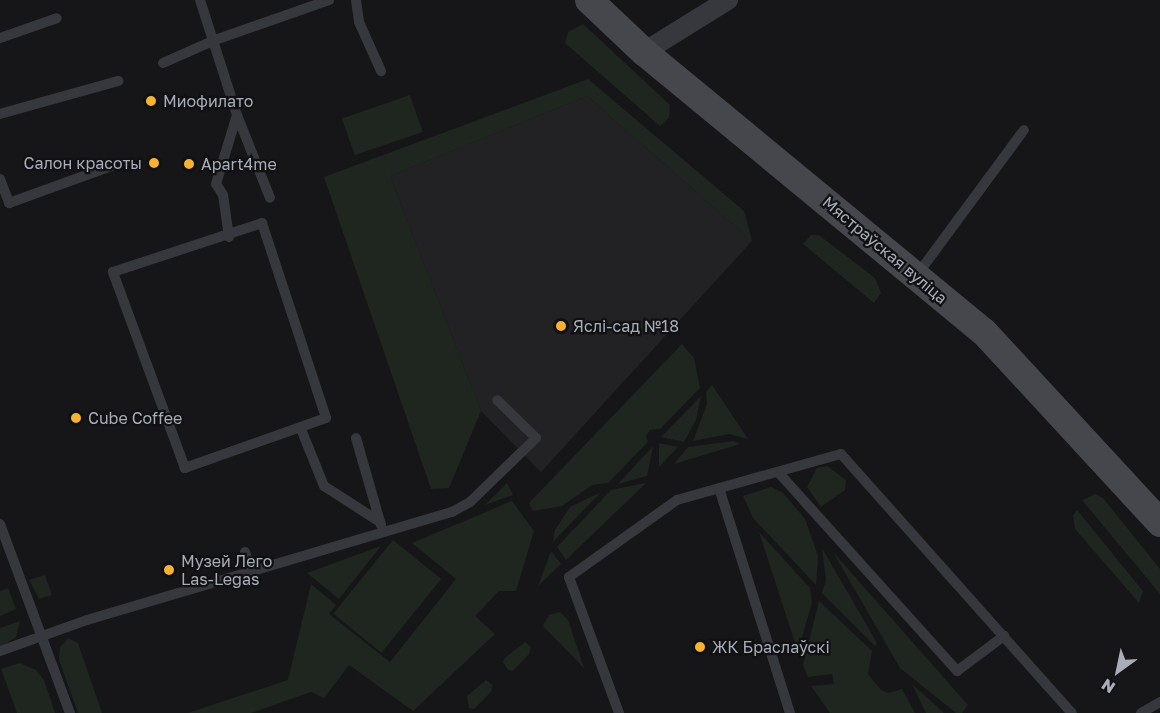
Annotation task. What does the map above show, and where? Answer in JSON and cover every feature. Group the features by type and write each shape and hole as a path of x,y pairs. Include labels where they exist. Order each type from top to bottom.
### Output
{"street":[{"name":"Мястраўская вуліца","path":"589,0 644,52 984,333 1160,522"},
{"path":"644,52 728,0"}],"lane":[{"path":"200,0 237,115 270,198"},
{"path":"163,63 214,40 329,0"},
{"path":"356,0 359,22 381,71"},
{"path":"0,38 57,18"},
{"path":"0,114 118,81"},
{"path":"229,237 223,195 216,184 237,115"},
{"path":"916,276 1024,130"},
{"path":"0,179 9,203 112,166"},
{"path":"262,223 327,418 301,429 185,468 113,272 229,237 262,223"},
{"path":"0,651 42,636 452,512 470,502 536,438 497,400"},
{"path":"301,429 324,486 380,522"},
{"path":"356,438 384,534"},
{"path":"619,713 569,577 677,500 841,454 1072,713"},
{"path":"778,472 957,671 1004,636"},
{"path":"719,488 790,713"},
{"path":"0,524 70,713"},
{"path":"245,552 252,573"},
{"path":"1141,713 1160,702"}],"shaded area":[{"path":"583,24 670,105 669,118 660,126 565,43 568,32"},
{"path":"588,79 744,211 752,241 587,96 390,176 481,411 449,488 431,489 324,177"},
{"path":"410,95 423,132 355,155 342,118"},
{"name":"Яслі-сад №18","path":"587,96 752,241 541,472 481,411 390,176"},
{"path":"811,235 819,235 875,278 881,293 874,303 803,244"},
{"path":"682,344 694,358 700,388 660,429 650,430 646,436 648,442 608,483 592,485 562,506 533,511 529,503"},
{"path":"712,385 748,439 729,434 693,441 707,404 706,392"},
{"path":"701,396 696,420 684,442 661,437"},
{"path":"733,441 740,444 674,464 688,447"},
{"path":"659,443 678,447 659,467"},
{"path":"653,446 647,476 618,484"},
{"path":"827,466 846,480 845,490 821,507 807,487 817,468"},
{"path":"507,483 513,495 485,505"},
{"path":"646,483 566,560 557,547 611,490"},
{"path":"771,487 783,493 805,519 818,556 816,585 753,518 743,496"},
{"path":"601,492 553,542 555,530 570,507"},
{"path":"1095,494 1103,498 1160,569 1160,594 1082,500"},
{"path":"512,501 534,531 516,591 499,591 475,616 495,634 413,711 349,665 324,698 311,692 251,713 188,713 288,680 311,584 336,605 329,614 390,662 456,579 412,543"},
{"path":"1077,510 1143,591 1139,603 1075,529 1073,516"},
{"path":"759,532 810,588 812,602 798,652"},
{"path":"393,540 441,579 381,653 333,614"},
{"path":"381,546 339,599 307,573"},
{"path":"822,548 877,643 875,646 822,593 826,580"},
{"path":"551,551 561,564 538,586"},
{"path":"833,552 968,705 962,713 956,713 900,668"},
{"path":"45,575 52,595 39,599 29,580"},
{"path":"8,588 16,609 0,616 0,591"},
{"path":"819,601 872,651 868,674 881,690 888,693 902,689 915,713 830,713 811,686 834,684 832,674 808,677 803,665"},
{"path":"560,612 568,620 584,668 543,626 549,615"},
{"path":"20,621 16,637 0,647 0,628"},
{"path":"68,638 78,643 102,713 78,713 59,660 60,647"},
{"path":"525,642 531,647 529,654 513,671 508,670 503,662 505,658"},
{"path":"20,663 36,670 44,680 55,713 17,713 1,669"},
{"path":"486,680 493,685 491,692 474,709 469,708 467,696"},
{"path":"912,684 944,713 926,713"}],"place":[{"name":"Миофилато","path":"151,101"},
{"name":"Салон красоты","path":"154,163"},
{"name":"Apart4me","path":"189,164"},
{"name":"Яслі-сад №18","path":"561,326"},
{"name":"Cube Coffee","path":"76,418"},
{"name":"Музей Лего Las-Legas","path":"169,570"},
{"name":"ЖК Браслаўскі","path":"700,647"}]}
